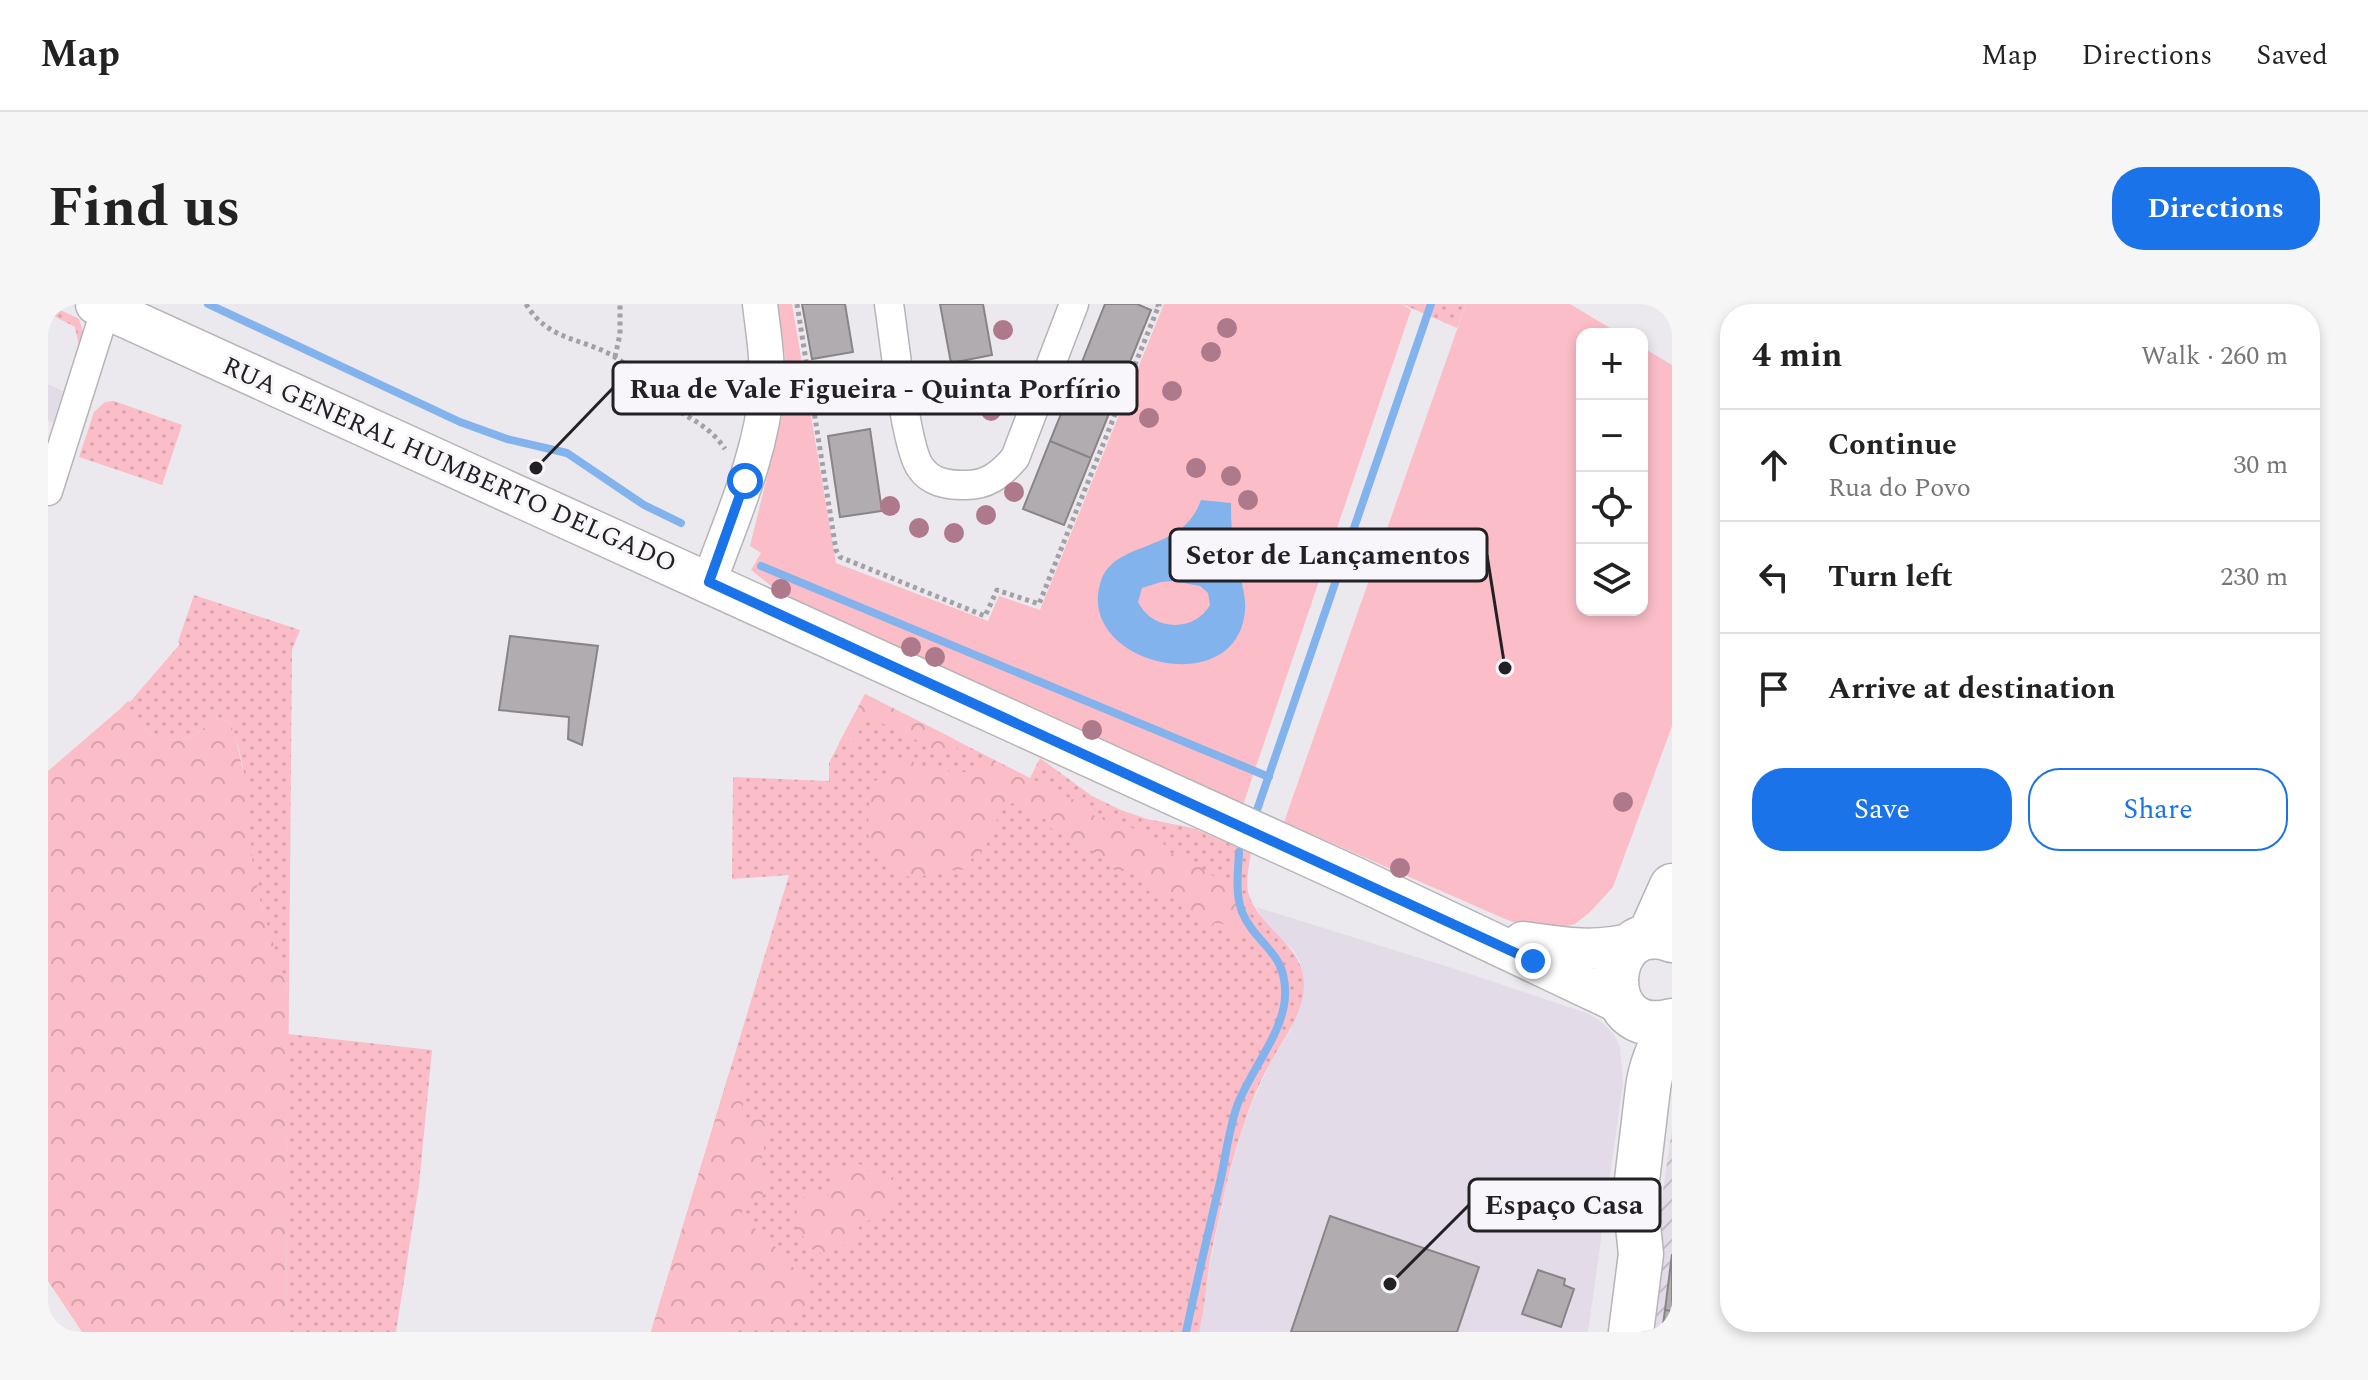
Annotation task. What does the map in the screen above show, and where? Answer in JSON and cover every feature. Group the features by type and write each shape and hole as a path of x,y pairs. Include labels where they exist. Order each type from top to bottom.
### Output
{"main road":[{"name":"RUA GENERAL HUMBERTO DELGADO","path":"101,306 1457,925 1650,1017"},
{"path":"1631,1332 1641,1254 1635,1197 1650,1073 1650,1017 1614,983 1619,960 1652,940 1672,886"},
{"name":"RUA GENERAL HUMBERTO DELGADO","path":"1457,925 1521,942 1585,951 1652,940"},
{"path":"1606,1332 1620,1233 1635,1197"}],"street":[{"path":"709,582 758,444 767,382 760,304"},
{"path":"889,304 910,437 920,467 941,485 971,485 998,477 1015,458 1074,304"},
{"path":"48,491 101,306"}],"path":[{"path":"526,304 535,318 560,336 615,357 668,403 714,432 745,481"},
{"path":"615,357 620,334 620,304"}],"shaded area":[{"path":"48,384 63,391 53,423 48,421"},
{"path":"1256,907 1587,1013 1614,1034 1620,1047 1623,1084 1588,1332 1199,1332 1224,1194 1241,1133 1272,1059 1290,1031 1303,995 1300,962 1293,950 1264,922"},
{"path":"1672,1129 1672,1332 1643,1332 1656,1238"}],"green space":[{"path":"48,304 79,319 83,331 79,346 75,327 48,313"},
{"path":"778,304 792,304 836,563 988,621 999,596 1040,610 1164,304 1402,304 1411,310 1243,805 784,596 751,570 761,553 750,546 788,380"},
{"path":"1402,304 1466,304 1457,328"},
{"path":"1466,304 1570,304 1610,328 1576,328 1576,616 1648,616 1648,351 1672,365 1672,726 1613,887 1575,924 1561,928 1523,926 1284,822"},
{"path":"114,401 182,425 162,485 79,457 94,412 105,402"},
{"path":"194,595 300,630 292,650 289,994 255,879 244,774 229,722 217,718 190,736 166,739 144,729 120,709 130,702 180,644 178,642"},
{"path":"865,694 1030,778 1040,758 1092,796 1121,810 1147,819 1193,828 1251,853 1247,879 1249,895 1263,919 1298,960 1303,996 1297,1015 1268,1066 1248,1111 1237,1146 1210,1260 1199,1332 651,1332 789,875 732,879 733,777 829,781 829,763"},
{"path":"865,694 954,739 958,746 955,753 933,751 873,717 862,720 853,742 846,746 839,743"},
{"path":"120,709 144,729 166,739 190,736 217,718 229,722 235,735 246,784 252,860 261,905 289,994 286,1332 82,1332 48,1281 48,771"},
{"path":"901,758 922,765 935,764 956,775 973,769 981,759 992,759 1030,779 1053,786 1061,795 1080,802 1091,814 1108,817 1114,824 1131,827 1140,834 1161,841 1171,853 1191,861 1234,890 1241,913 1252,931 1250,936 1238,938 1228,927 1218,923 1202,928 1195,916 1181,907 1176,892 1164,895 1156,890 1149,892 1143,877 1116,871 1107,865 1105,858 1091,850 1077,849 1052,829 1045,819 1019,801 1002,811 986,847 971,859 972,864 965,870 931,872 915,877 889,869 876,857 870,845 869,796 871,787 885,776 891,762"},
{"path":"288,1034 432,1050 419,1185 396,1332 286,1332"},
{"path":"729,1073 743,1085 743,1114 748,1119 762,1120 767,1126 762,1165 767,1188 757,1198 745,1202 743,1221 767,1236 789,1265 804,1273 808,1282 808,1298 796,1319 782,1330 737,1323 736,1332 651,1332"},
{"path":"860,1164 877,1177 889,1176 899,1182 895,1197 885,1209 859,1227 854,1245 838,1246 827,1253 819,1253 812,1249 795,1224 801,1203 808,1193 814,1191 828,1195 833,1191 832,1174 836,1169"}],"water":[{"path":"1201,500 1231,503 1234,549 1245,597 1244,618 1232,644 1212,659 1185,664 1157,661 1130,650 1110,633 1099,609 1101,581 1109,567 1120,558 1165,538 1192,518","holes":["1161,582 1200,586 1208,593 1210,605 1203,614 1184,624 1173,625 1153,619 1138,602 1142,588"]}],"building":[{"path":"802,304 845,304 853,352 812,359"},
{"path":"940,304 983,304 992,355 951,363"},
{"path":"1105,304 1137,304 1151,310 1121,384 1080,367"},
{"path":"1080,367 1121,384 1091,458 1050,441"},
{"path":"870,429 882,511 840,517 828,436"},
{"path":"1050,441 1091,458 1064,525 1023,509"},
{"path":"510,636 598,646 582,745 568,739 569,717 499,710"},
{"path":"1330,1216 1479,1267 1457,1332 1291,1332"},
{"path":"1672,1254 1672,1311 1665,1310"},
{"path":"1538,1270 1565,1279 1564,1285 1574,1289 1561,1327 1522,1314"},
{"path":"1665,1310 1672,1311 1672,1332 1662,1332"}],"waterway":[{"path":"208,304 460,422 507,439 567,453 644,505 681,523"},
{"path":"1257,810 1431,304"},
{"path":"761,566 1269,777"},
{"path":"1186,1332 1234,1115 1273,1037 1285,996 1284,981 1276,959 1242,912 1238,890 1239,852"}],"place":[{"name":"Rua de Vale Figueira - Quinta Porfírio","path":"536,468"},
{"name":"Setor de Lançamentos","path":"1505,668"},
{"name":"Espaço Casa","path":"1390,1284"}],"route":[{"path":"745,481 709,582 1533,961"}]}
